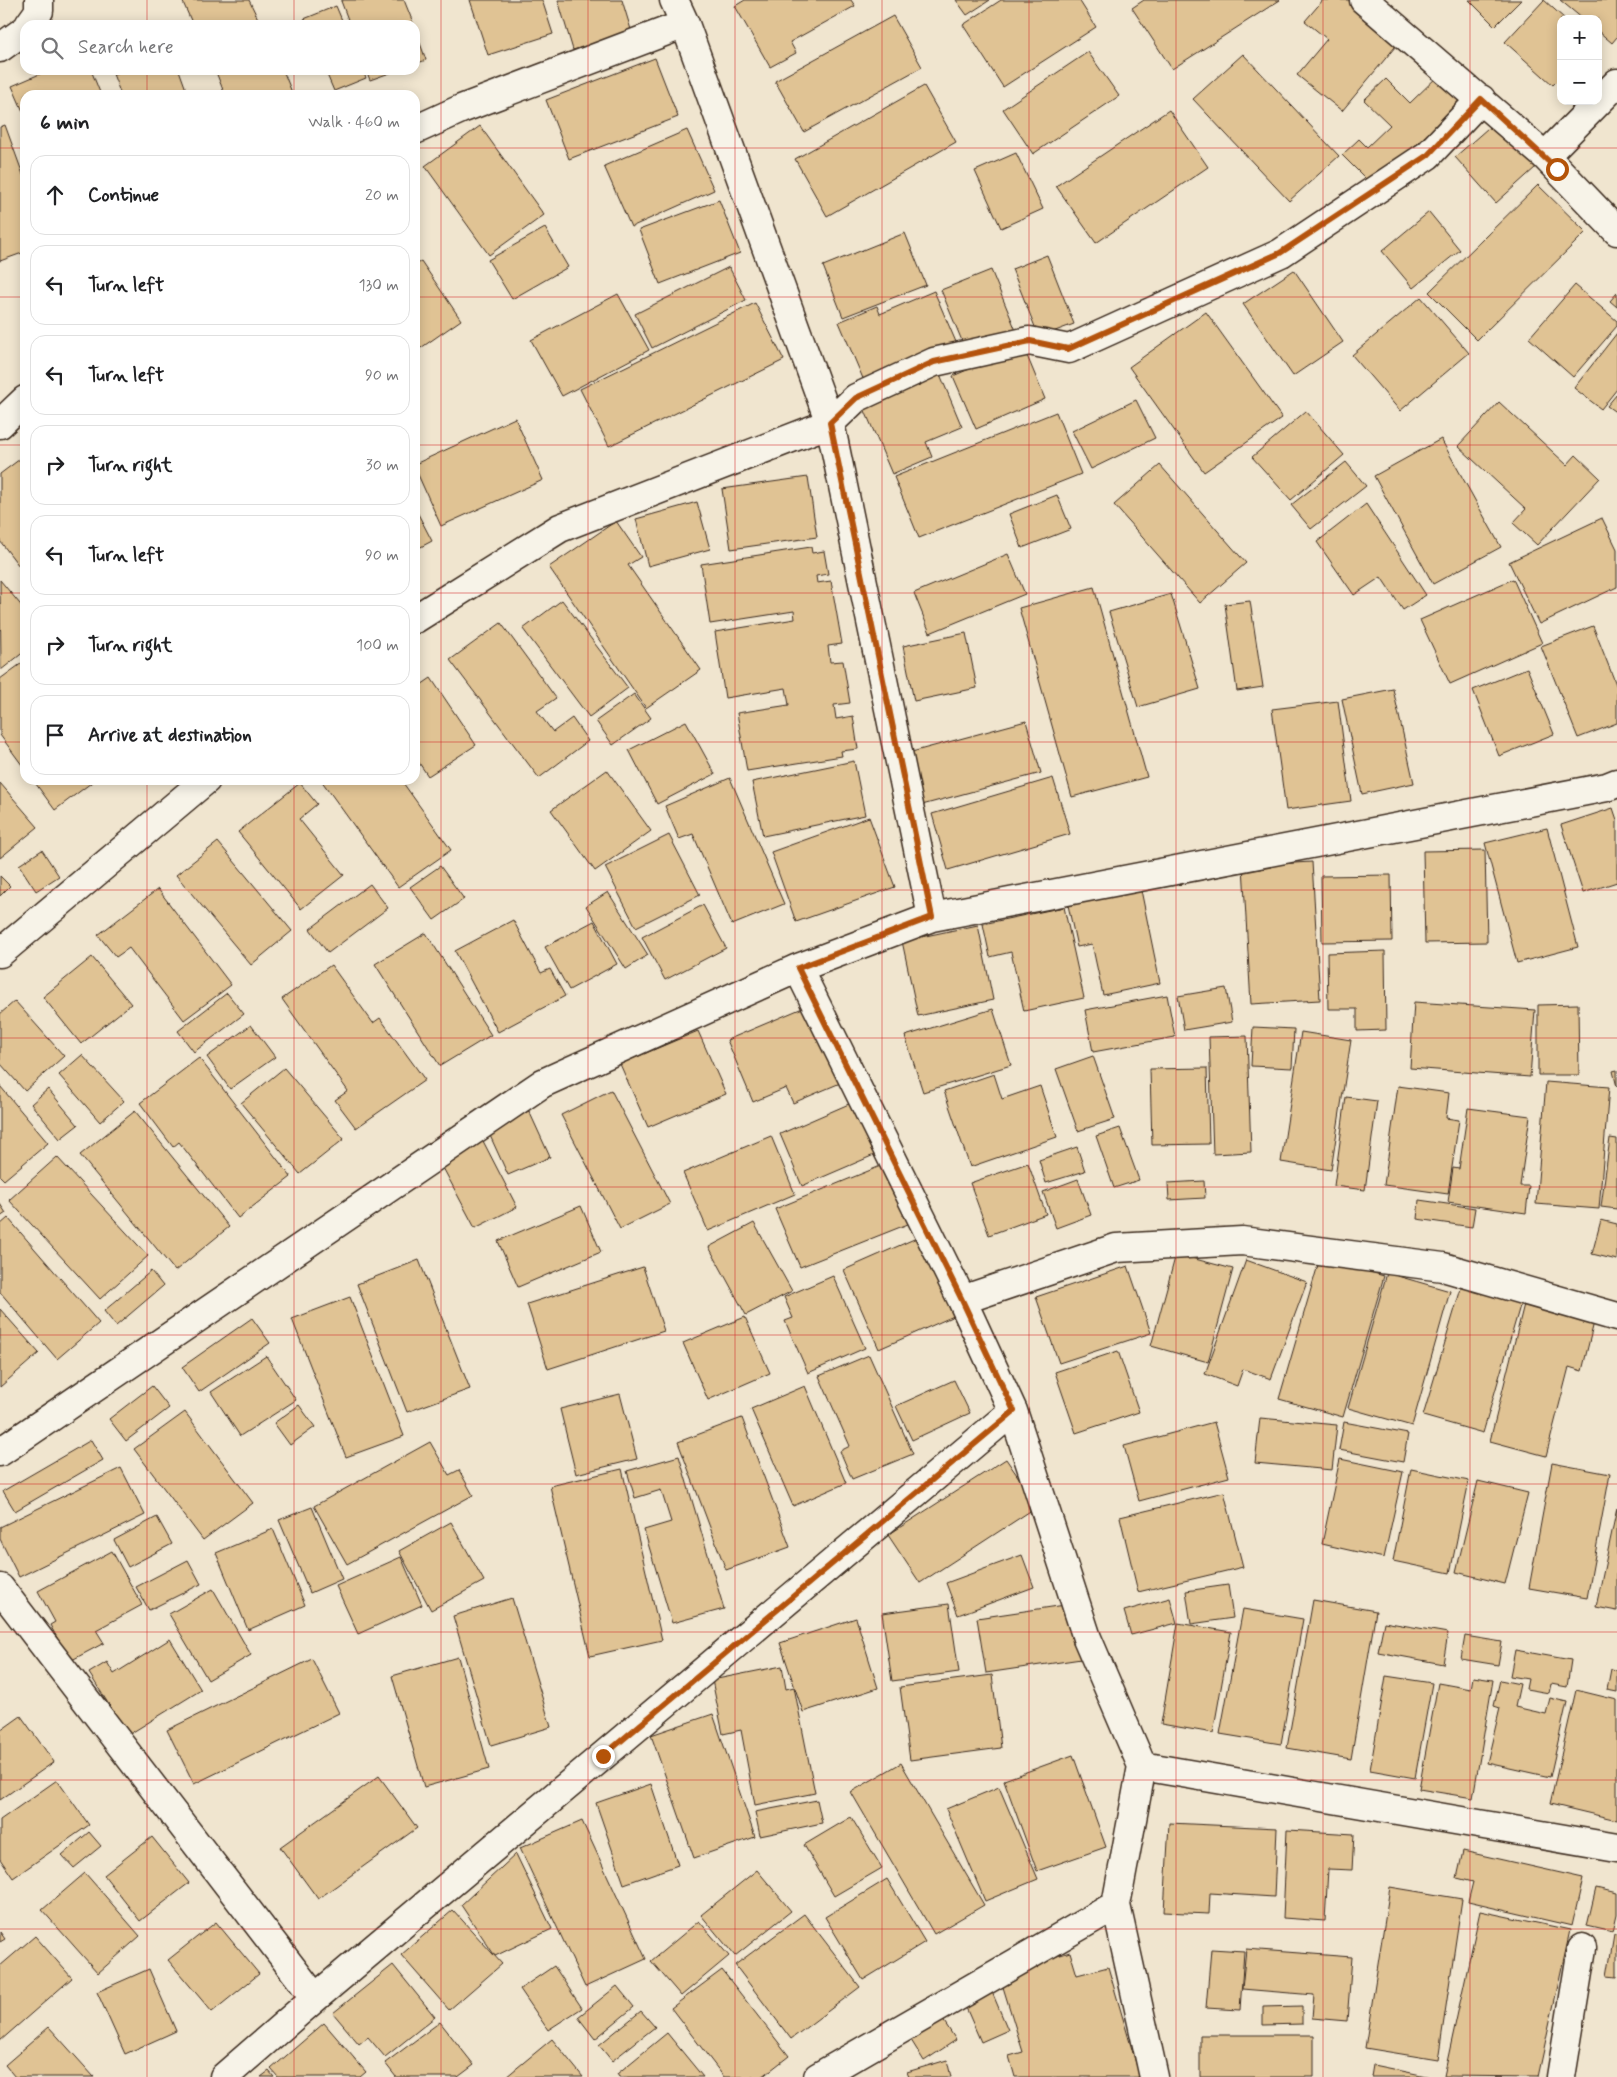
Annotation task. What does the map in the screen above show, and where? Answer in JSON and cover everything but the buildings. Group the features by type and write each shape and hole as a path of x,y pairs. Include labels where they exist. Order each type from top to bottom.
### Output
{"street":[{"path":"33,20 39,11 39,0"},
{"path":"1364,0 1545,156 1617,231"},
{"path":"420,128 679,12 830,423 932,917"},
{"path":"0,48 20,34"},
{"path":"1545,156 1617,83"},
{"path":"420,616 560,528 830,423 856,398 934,362 1030,341 1068,349 1280,253 1428,155 1481,99"},
{"path":"0,424 20,405"},
{"path":"0,1452 543,1083 798,968 932,917 1607,787 1617,783"},
{"path":"0,953 200,785"},
{"path":"798,968 962,1300 1014,1411 1087,1638 1142,1766 1116,1905 1154,2077"},
{"path":"962,1300 1116,1248 1242,1241 1443,1267 1617,1318"},
{"path":"224,2077 315,1998 1014,1411"},
{"path":"0,1588 315,1998"},
{"path":"1142,1766 1617,1848"},
{"path":"818,2077 1116,1905"},
{"path":"1561,2077 1582,1948"}],"route":[{"path":"603,1756 1014,1411 962,1300 798,968 932,917 830,423 856,398 934,362 1030,341 1068,349 1280,253 1428,155 1481,99 1557,169"}]}
